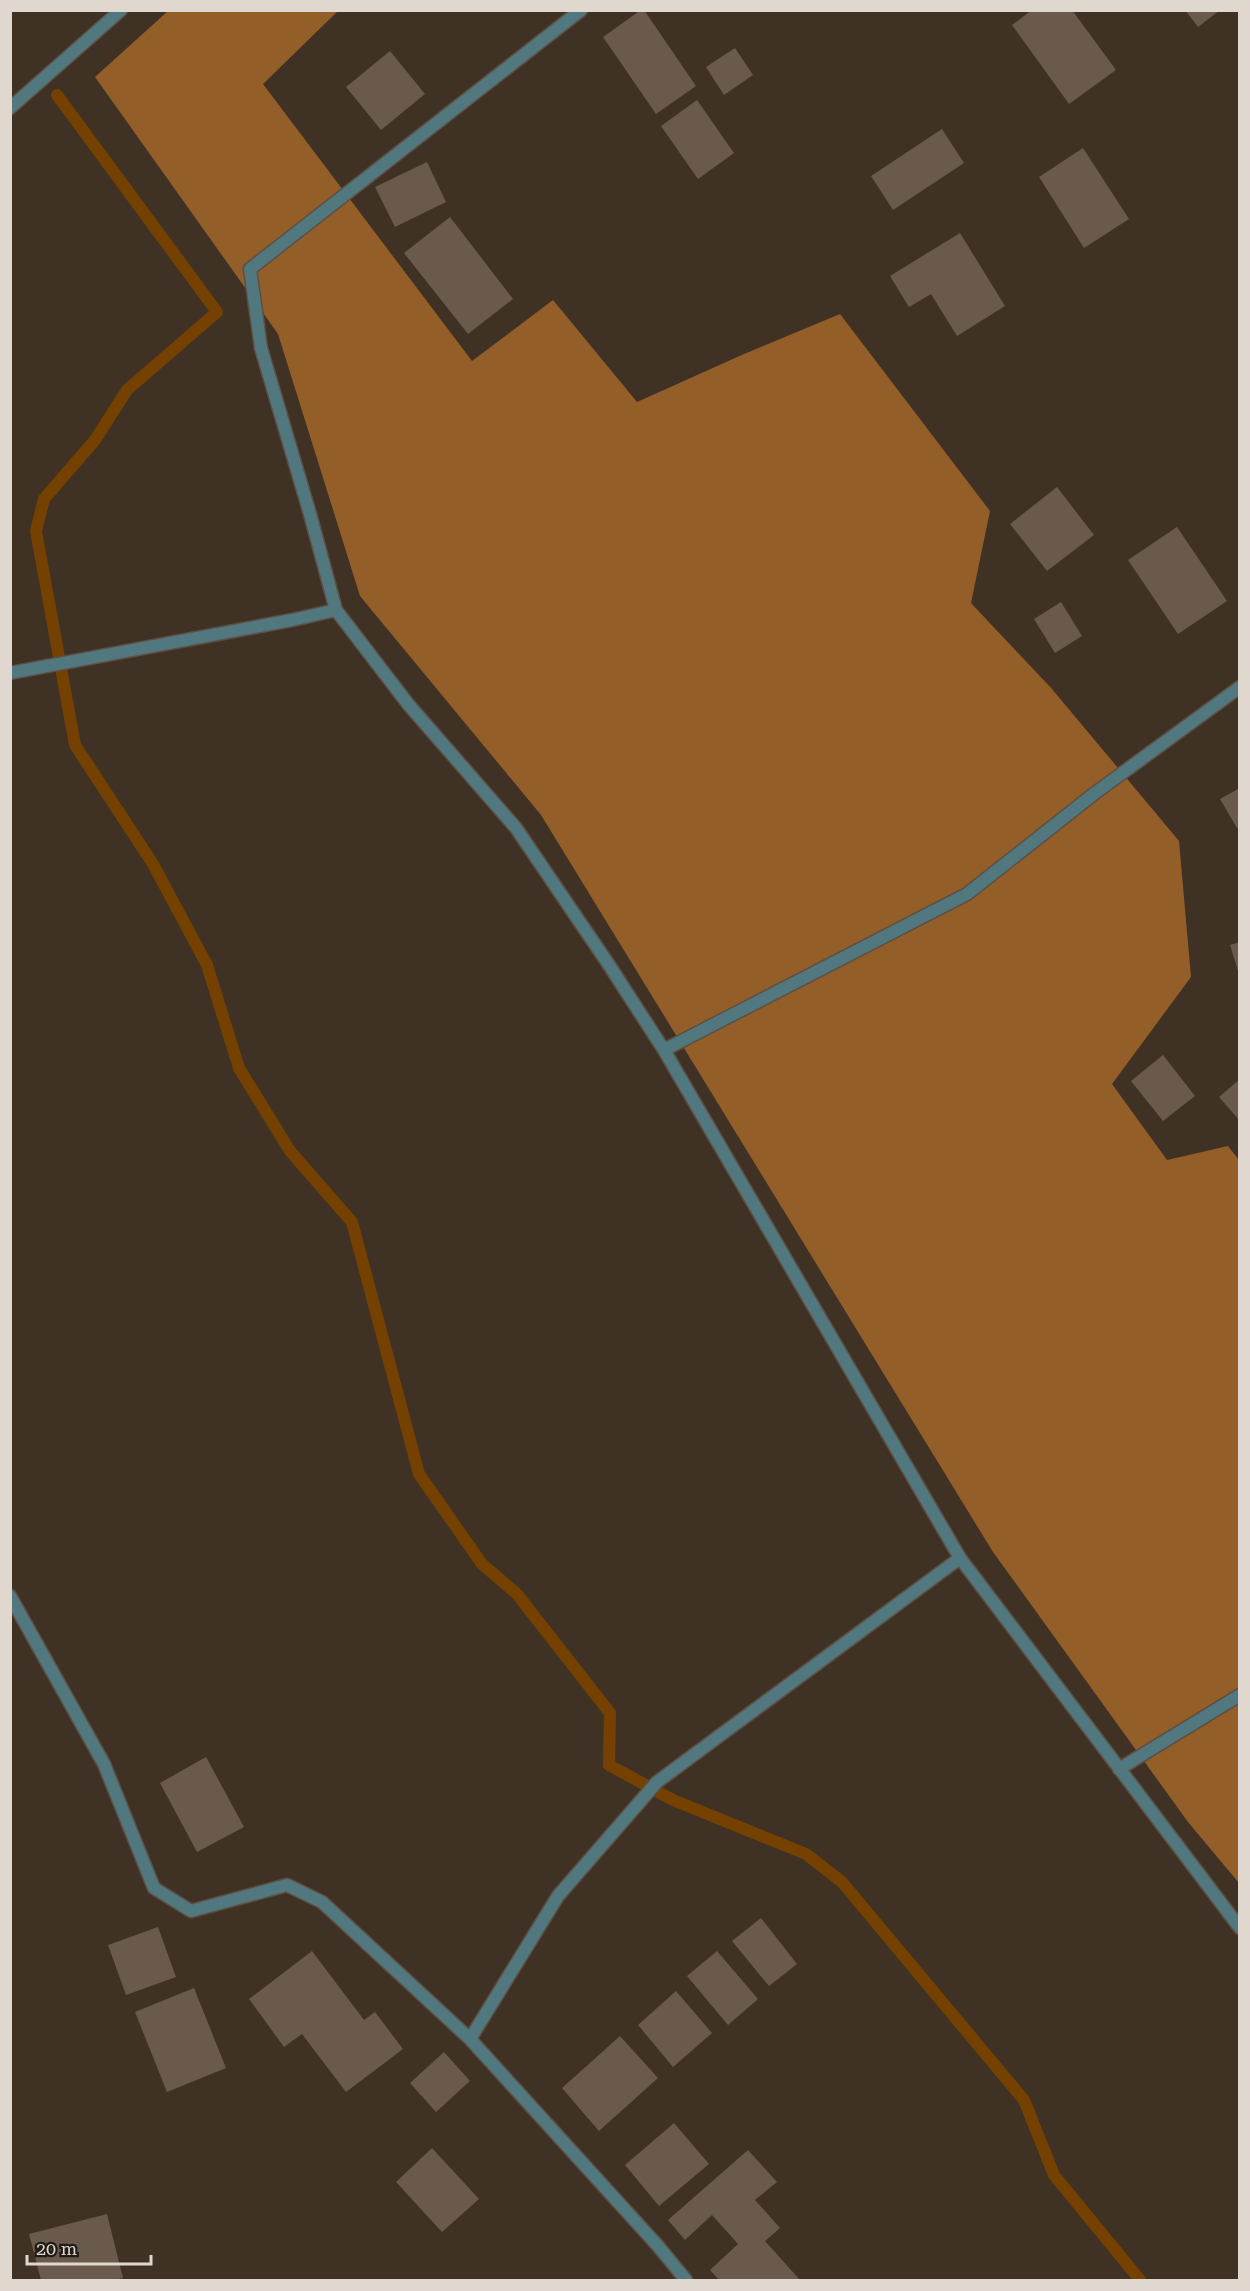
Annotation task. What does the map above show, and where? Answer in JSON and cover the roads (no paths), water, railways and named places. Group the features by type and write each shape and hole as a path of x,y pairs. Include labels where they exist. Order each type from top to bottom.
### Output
{"street":[{"path":"10,108 121,10"},
{"path":"581,10 250,269 261,348 336,610 408,704 516,828 664,1050 960,1558 1239,1928"},
{"path":"10,673 258,627 336,610"},
{"path":"664,1050 967,894 1095,793 1239,687"},
{"path":"470,2039 558,1896 657,1782 960,1558"},
{"path":"10,1596 105,1764 154,1888 191,1911 287,1885 322,1902 470,2039 658,2246 686,2280"},
{"path":"1119,1769 1239,1695"}],"waterway":[{"path":"57,95 217,312 127,390 95,440 44,499 36,531 75,745 153,864 207,965 239,1068 290,1151 352,1222 419,1474 482,1564 517,1594 610,1713 609,1765 673,1800 806,1854 842,1882 1024,2100 1054,2175 1140,2280"}]}
